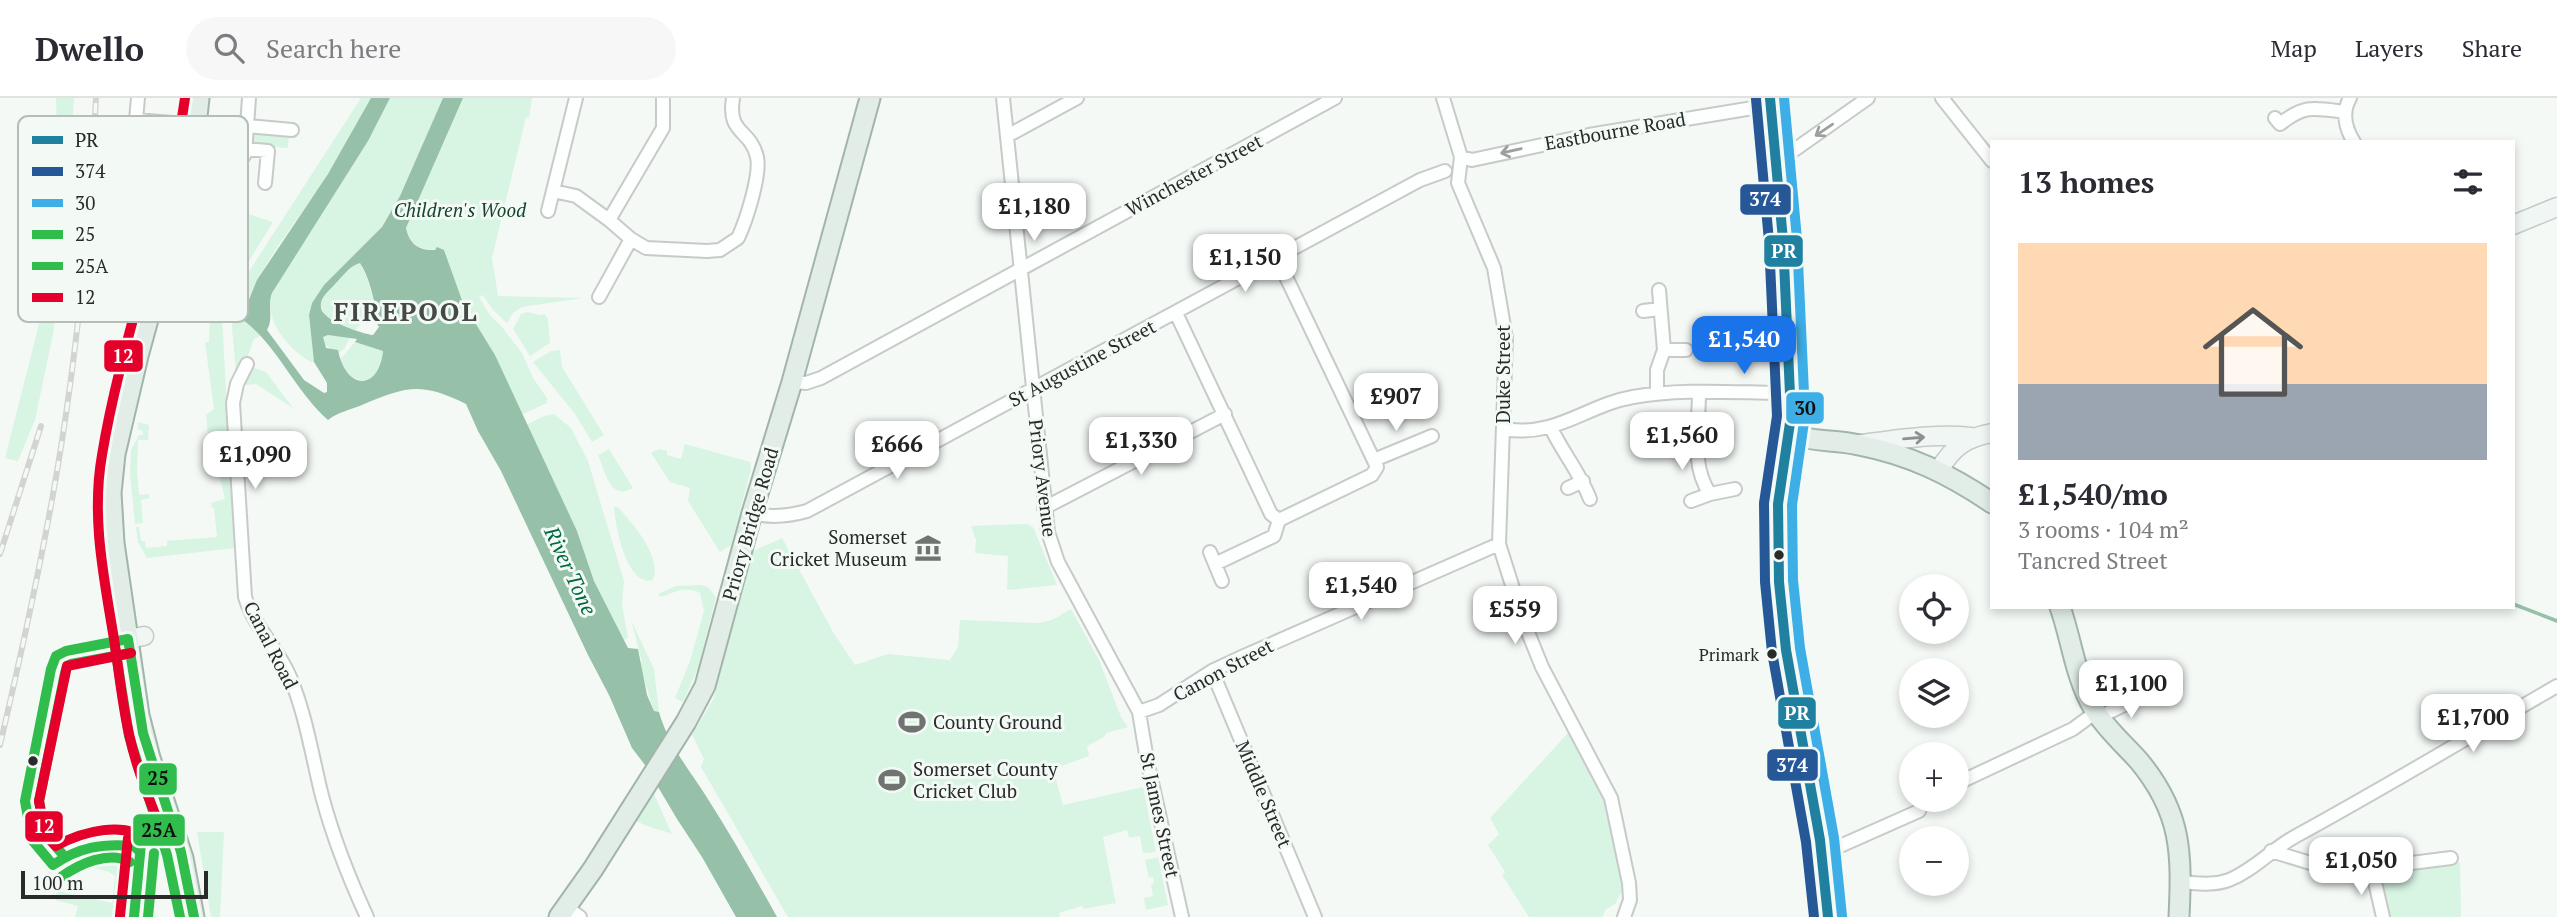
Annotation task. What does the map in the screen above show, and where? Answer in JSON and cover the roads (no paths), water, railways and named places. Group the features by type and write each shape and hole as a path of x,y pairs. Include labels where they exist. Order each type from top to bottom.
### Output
{"main road":[{"path":"198,116 199,98"},
{"name":"Priory Bridge Road","path":"568,914 686,722 705,686 870,98"},
{"path":"1770,102 1777,155 1790,434 1779,489 1777,523 1782,614 1822,854 1828,917"},
{"path":"2515,224 2557,207"},
{"path":"147,322 113,472 111,493 114,542 136,638 145,742 175,827 189,879 194,917"},
{"path":"1790,434 1818,442 1857,444 1990,433"},
{"path":"1939,470 1956,446 1971,437"},
{"path":"1857,444 1912,459 1939,470 1990,502"},
{"path":"2062,609 2081,684 2097,715 2146,770 2163,796 2175,822 2181,882 2179,917"},
{"path":"134,917 141,844 175,827"}],"street":[{"path":"136,116 138,98"},
{"path":"248,116 249,98"},
{"path":"548,211 576,98"},
{"path":"609,220 663,128 663,98"},
{"path":"553,191 576,196 646,248 720,250 738,238 743,229 757,165 752,146 732,121 733,98"},
{"name":"Priory Avenue","path":"1003,98 1044,509 1051,544 1058,562 1139,712"},
{"path":"1007,136 1077,98"},
{"name":"Winchester Street","path":"792,382 806,383 821,378 1335,98"},
{"path":"1443,98 1460,163"},
{"path":"1777,155 1790,153 1868,98"},
{"path":"1942,98 1990,158"},
{"path":"2350,98 2345,112 2353,140"},
{"name":"Eastbourne Road","path":"1460,163 1770,102"},
{"path":"2275,118 2280,124 2293,113 2309,107 2345,112"},
{"path":"248,126 292,130"},
{"path":"248,149 268,151 265,183"},
{"name":"Duke Street","path":"1460,163 1458,183 1482,236 1496,278 1506,338 1499,544"},
{"name":"St Augustine Street","path":"752,513 765,516 807,510 1420,180 1445,171"},
{"path":"599,298 631,239"},
{"path":"1222,581 1212,558 1274,536 1279,520 1372,475 1375,463 1277,258"},
{"path":"1657,393 1657,370 1664,351 1659,290"},
{"path":"1643,311 1660,309"},
{"path":"1176,313 1272,514 1279,520"},
{"path":"1664,351 1686,350"},
{"name":"Canal Road","path":"247,364 237,384 233,403 246,597 256,622 290,676 306,721 335,838 367,917"},
{"path":"1503,429 1550,428 1619,400 1657,393 1789,393"},
{"path":"1699,393 1698,467 1701,481 1710,494"},
{"path":"1044,509 1225,414"},
{"path":"1550,428 1583,481 1590,499"},
{"path":"1375,463 1432,436"},
{"path":"1568,488 1583,481"},
{"path":"1691,501 1735,489"},
{"path":"1499,544 1531,642 1611,798 1629,883 1630,900 1625,917"},
{"name":"Canon Street","path":"1139,712 1159,705 1212,671 1499,544"},
{"name":"Middle Street","path":"1212,671 1315,917"},
{"path":"2181,882 2212,884 2251,869 2271,851 2557,686"},
{"path":"1969,778 2097,715 2149,693"},
{"name":"St James Street","path":"1139,712 1182,917"},
{"path":"1822,854 1917,812"},
{"path":"52,865 75,850 93,845 134,846 140,852"},
{"path":"2271,851 2340,872 2451,859"},
{"path":"2372,869 2383,917"}],"water":[{"name":"River Tone","path":"371,98 390,98 368,141 272,293 267,330 304,380 324,393 327,392 327,383 314,362 309,315 312,303 324,285 382,227 400,196 443,98 463,98 406,228 407,234 420,248 435,250 437,247 444,250 463,303 495,355 577,531 594,581 628,648 638,649 647,695 654,711 659,712 673,745 777,917 736,917 702,857 632,748 501,471 466,404 437,392 414,389 391,394 328,420 306,396 266,342 245,322 248,322 248,302 257,280 328,174","holes":["360,263 368,279 376,309 372,315 379,327 373,335 335,322 323,313 321,301 349,269","328,335 357,339 355,342 383,351 375,373 362,381 348,373 338,350 326,348 323,337"]}],"waterway":[{"path":"2515,605 2557,621"}],"railway":[{"path":"95,116 96,98"},
{"path":"0,745 52,500 78,322"},
{"path":"0,554 41,426"}],"place":[{"name":"Somerset Cricket Museum","path":"928,548"},
{"name":"Primark","path":"1772,654"},
{"name":"County Ground","path":"912,722"},
{"name":"Somerset County Cricket Club","path":"892,780"}],"district":[{"name":"FIREPOOL","path":"406,312"}],"park label":[{"name":"Children's Wood","path":"460,210"}]}
